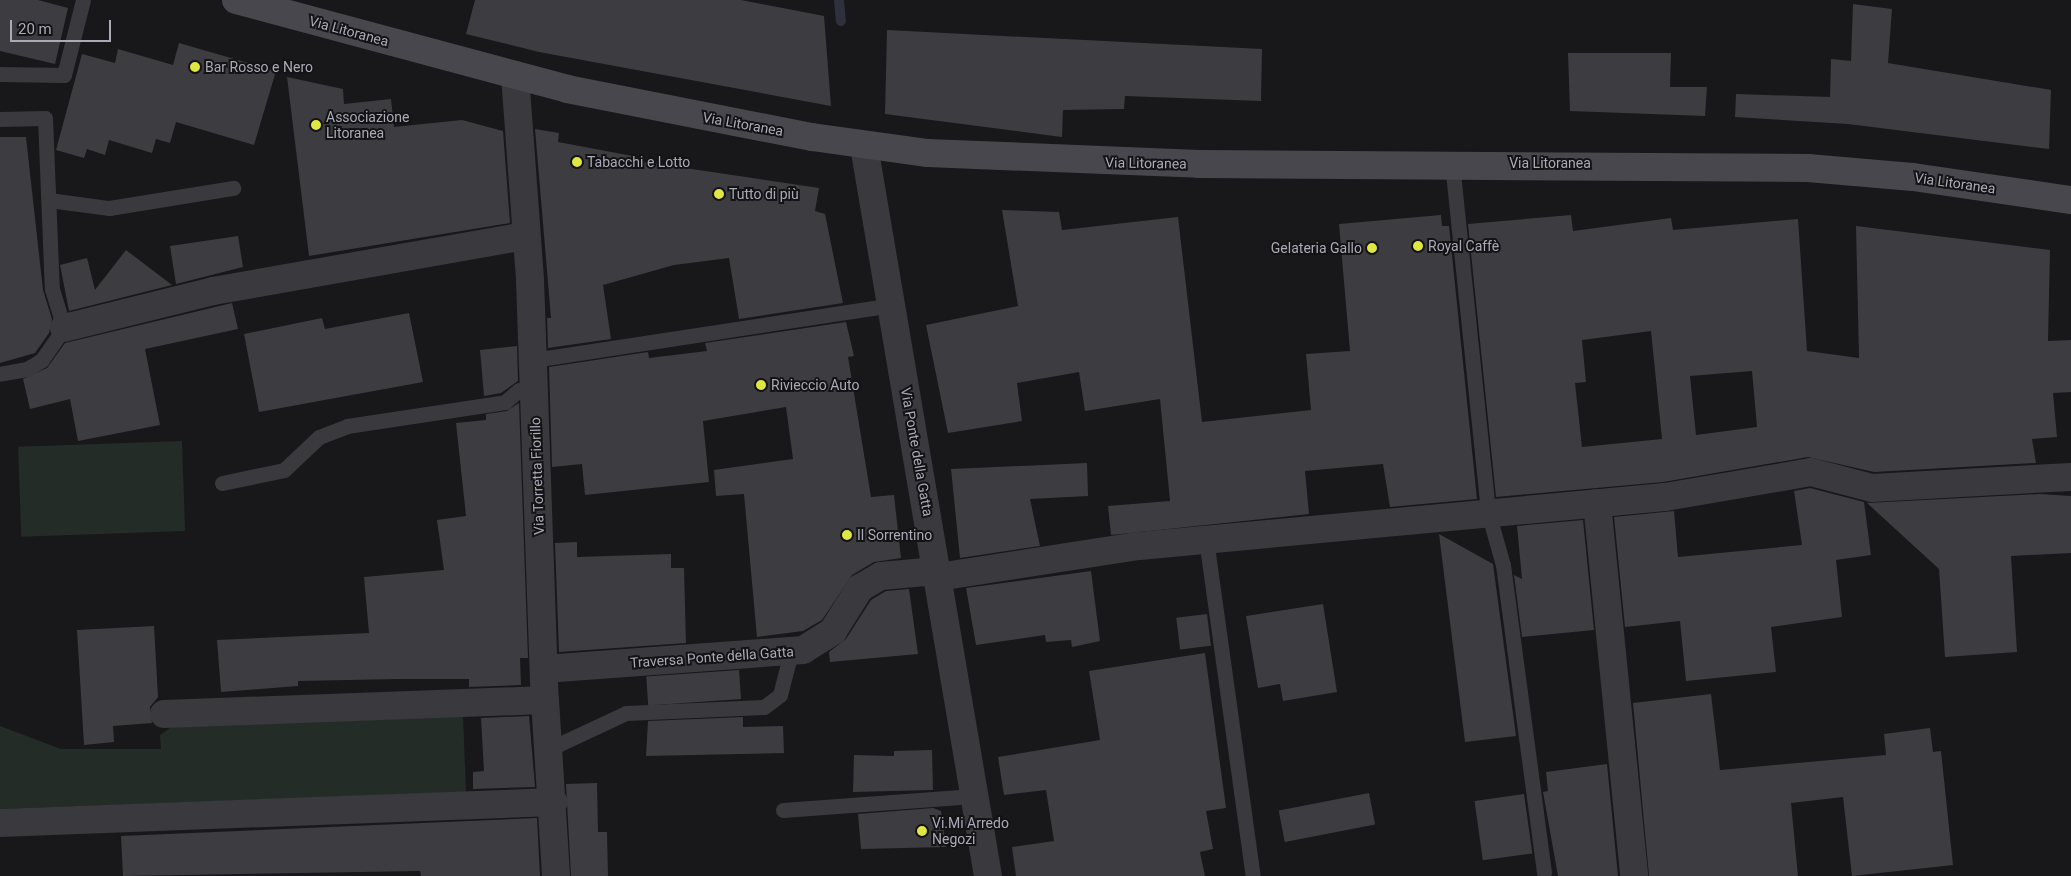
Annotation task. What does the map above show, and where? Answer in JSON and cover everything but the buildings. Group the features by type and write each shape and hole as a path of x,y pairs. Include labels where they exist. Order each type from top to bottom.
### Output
{"street":[{"name":"Via Litoranea","path":"236,0 515,75 713,119 864,146 984,158 1199,164 1452,163 1808,168 1913,177 2071,200"},
{"name":"Via Torretta Fiorillo","path":"515,75 533,360 545,700 554,802 556,876"},
{"name":"Via Ponte della Gatta","path":"864,146 988,876"},
{"path":"64,328 213,291 525,236"},
{"name":"Traversa Ponte della Gatta","path":"544,669 791,652 818,643 833,632 860,588 880,576 937,574 1206,539 1596,503 1811,472 1872,488 2071,477"},
{"path":"1596,503 1634,876"},
{"path":"164,714 545,700"},
{"path":"0,823 554,802"}],"lane":[{"path":"0,74 64,74 83,0"},
{"path":"0,119 45,118 52,289 64,328 42,360 27,369 0,374"},
{"path":"1452,163 1488,512 1503,565 1544,872"},
{"path":"49,200 108,208 233,188"},
{"path":"533,360 892,305"},
{"path":"222,483 284,470 319,438 347,426 505,402 519,390 534,387"},
{"path":"1206,539 1252,876"},
{"path":"549,749 626,713 764,707 780,695 791,652"},
{"path":"783,810 973,796"}],"shaded area":[{"path":"182,441 185,531 21,537 18,447"},
{"path":"463,715 466,792 0,809 0,726 61,749 161,749 160,735 174,725"}],"waterway":[{"path":"839,0 841,21"}],"place":[{"name":"Bar Rosso e Nero","path":"195,67"},
{"name":"Associazione Litoranea","path":"316,125"},
{"name":"Tabacchi e Lotto","path":"577,162"},
{"name":"Tutto di più","path":"719,194"},
{"name":"Royal Caffè","path":"1418,246"},
{"name":"Gelateria Gallo","path":"1372,248"},
{"name":"Rivieccio Auto","path":"761,385"},
{"name":"Il Sorrentino","path":"847,535"},
{"name":"Vi.Mi Arredo Negozi","path":"922,831"}]}
